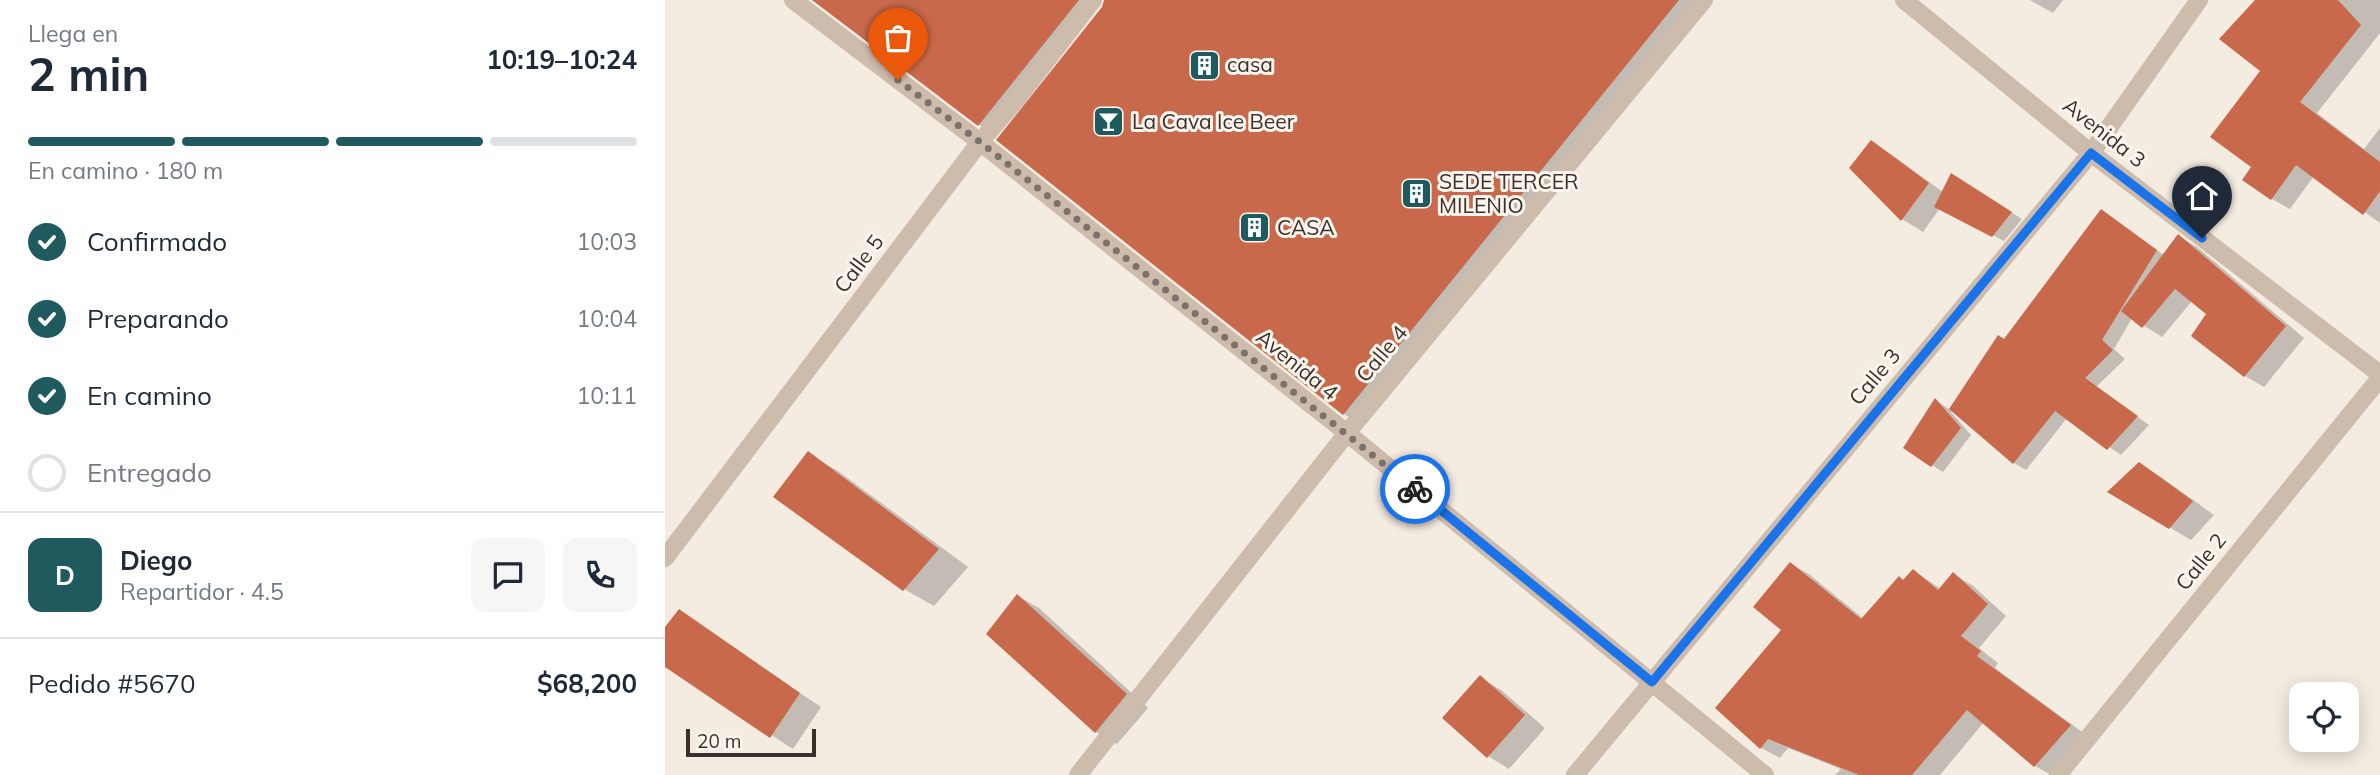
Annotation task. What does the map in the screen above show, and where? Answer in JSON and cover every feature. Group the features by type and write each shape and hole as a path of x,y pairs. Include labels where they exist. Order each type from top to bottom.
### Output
{"street":[{"name":"Avenida 4","path":"793,0 980,142 1347,433 1765,775"},
{"name":"Calle 5","path":"665,558 980,142 1093,0"},
{"name":"Calle 4","path":"1077,775 1347,433 1703,0"},
{"name":"Avenida 3","path":"1904,0 2091,153 2380,376"},
{"name":"Calle 3","path":"1576,775 2091,153 2199,0"},
{"name":"Calle 2","path":"2058,775 2380,376"}],"building":[{"path":"812,0 1079,0 978,126"},
{"path":"1104,0 1679,0 1343,415 996,140 1102,7"},
{"path":"2255,0 2338,0 2361,25 2300,102 2380,162 2380,191 2363,215 2296,165 2271,200 2242,180 2251,167 2210,137 2260,71 2219,39"},
{"path":"1871,140 1929,183 1901,221 1849,168"},
{"path":"1951,173 2012,212 1992,237 1934,207"},
{"path":"2101,209 2157,250 2102,340 2113,350 2085,378 2138,416 2107,450 2055,411 2013,464 1949,409 1998,335 2004,339"},
{"path":"2178,234 2286,326 2244,377 2191,336 2206,314 2175,289 2142,328 2121,311"},
{"path":"1935,398 1961,428 1931,467 1903,448"},
{"path":"808,451 939,549 903,591 773,497"},
{"path":"2139,462 2193,501 2169,529 2107,492"},
{"path":"1790,562 1861,619 1899,576 1903,580 1913,569 1938,590 1953,572 1988,604 1961,636 1981,651 1977,656 2071,725 2034,767 1967,710 1912,775 1859,775 1768,739 1760,749 1715,708 1781,630 1753,607"},
{"path":"1017,594 1127,694 1095,733 986,634"},
{"path":"679,609 800,693 770,738 665,667 665,627"},
{"path":"1480,675 1525,715 1487,758 1442,718"}],"way so far":[{"path":"898,80 980,142 1415,489"}],"place":[{"name":"casa","path":"1204,65"},
{"name":"La Cava Ice Beer","path":"1109,122"},
{"name":"SEDE TERCER MILENIO","path":"1416,194"},
{"name":"CASA","path":"1254,228"}],"route":[{"path":"1415,489 1652,682 2091,153 2202,238"}]}
